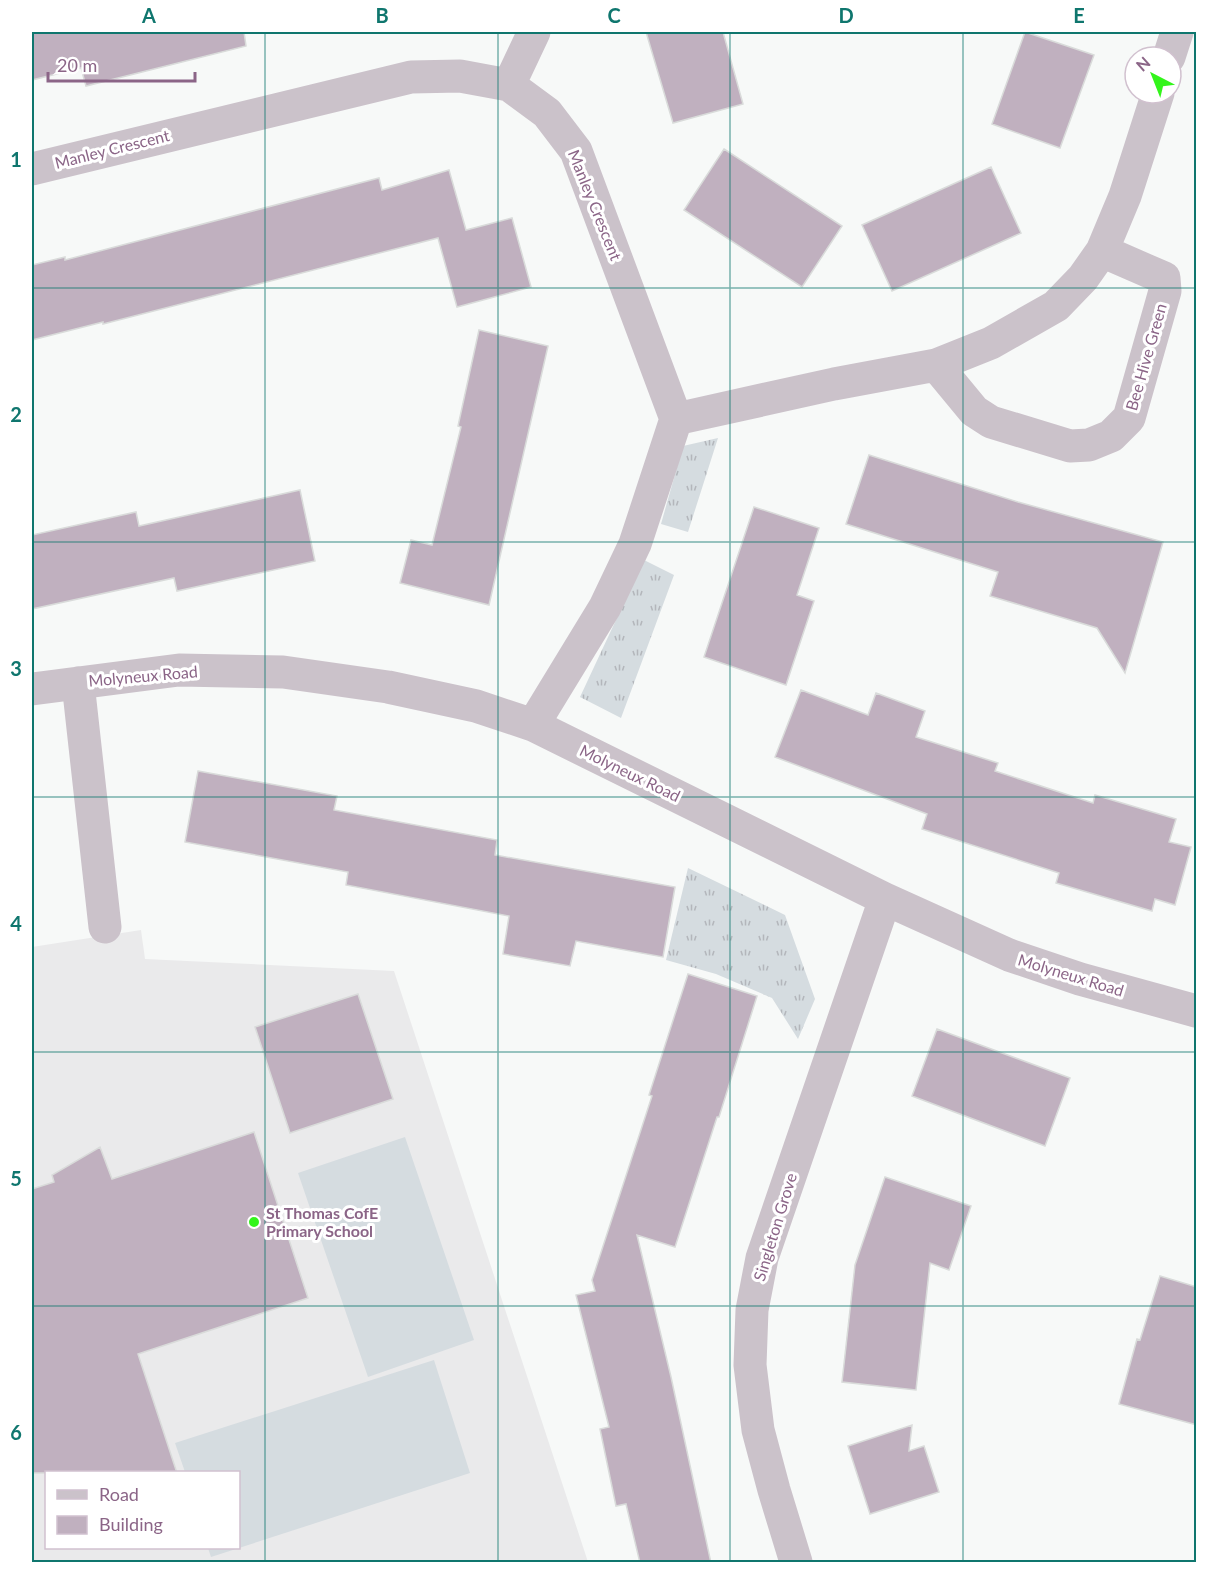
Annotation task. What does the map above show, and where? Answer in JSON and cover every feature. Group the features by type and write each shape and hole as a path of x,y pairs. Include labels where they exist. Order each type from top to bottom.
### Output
{"street":[{"path":"509,85 534,32"},
{"name":"Manley Crescent","path":"32,169 411,77 460,76 509,85 547,113 576,151 676,419"},
{"path":"533,725 605,607 635,544 676,419 834,384 936,365 991,343 1056,306 1083,278 1102,251 1125,196 1154,105"},
{"name":"Bee Hive Green","path":"936,365 974,411 991,422 1070,446 1089,445 1111,436 1129,418 1166,291 1164,278 1102,251"},
{"name":"Molyneux Road","path":"32,689 179,670 283,672 388,687 476,706 533,725 885,899 1009,955 1080,979 1197,1011"},
{"path":"78,682 105,927"},
{"name":"Singleton Grove","path":"796,1563 758,1431 750,1365 752,1310 762,1258 885,899"}],"shaded area":[{"name":"St Thomas CofE Primary School","path":"141,930 145,959 394,971 588,1562 32,1562 32,947"}],"green space":[{"path":"718,438 688,532 661,524 683,446"},
{"path":"644,560 674,575 621,718 580,697"},
{"path":"688,868 785,915 815,999 798,1039 772,998 716,974 666,960"},
{"path":"405,1137 474,1340 368,1377 298,1173"},
{"path":"434,1360 470,1473 240,1548 240,1471 185,1471 175,1443"},
{"path":"208,1549 236,1549 211,1557"}],"building":[{"path":"32,32 244,32 246,46 86,86 81,68 32,80"},
{"path":"646,32 723,32 743,104 673,123"},
{"path":"1025,32 1094,55 1060,148 992,124"},
{"path":"724,149 842,226 802,287 684,210"},
{"path":"991,167 1021,233 892,291 862,225"},
{"path":"449,170 466,230 512,218 531,287 457,307 438,238 32,340 32,265 65,257 65,260 379,178 382,190"},
{"path":"479,330 548,346 489,605 400,583 411,540 432,545 461,427 458,426"},
{"path":"869,455 1018,502 1163,542 1125,673 1097,628 990,596 998,572 846,524"},
{"path":"300,490 315,561 177,591 174,578 32,609 32,535 136,512 139,526"},
{"path":"754,507 819,528 797,595 814,601 786,685 704,657"},
{"path":"801,690 868,715 876,693 925,711 916,737 998,763 995,771 1093,803 1095,795 1176,819 1169,842 1191,847 1175,905 1155,899 1152,911 1056,883 1059,873 922,829 927,814 775,757"},
{"path":"198,771 337,796 334,810 497,840 495,855 675,887 663,957 576,941 570,966 503,954 509,916 346,885 348,872 185,842"},
{"path":"688,974 757,996 675,1247 637,1235 671,1377 711,1563 640,1563 626,1504 616,1506 600,1429 609,1427 576,1295 595,1291 592,1280 652,1096 649,1095"},
{"path":"358,994 393,1099 290,1133 255,1027"},
{"path":"937,1029 1070,1078 1045,1146 912,1096"},
{"path":"254,1132 308,1298 138,1354 176,1471 45,1471 45,1473 32,1473 32,1189 54,1182 52,1175 100,1147 112,1179"},
{"path":"885,1177 971,1206 949,1270 930,1263 916,1390 842,1382 855,1265"},
{"path":"1160,1276 1197,1287 1197,1425 1119,1404 1137,1339 1140,1340"},
{"path":"912,1425 909,1451 924,1446 939,1492 870,1514 848,1446"}],"place":[{"name":"St Thomas CofE Primary School","path":"254,1222"}]}
